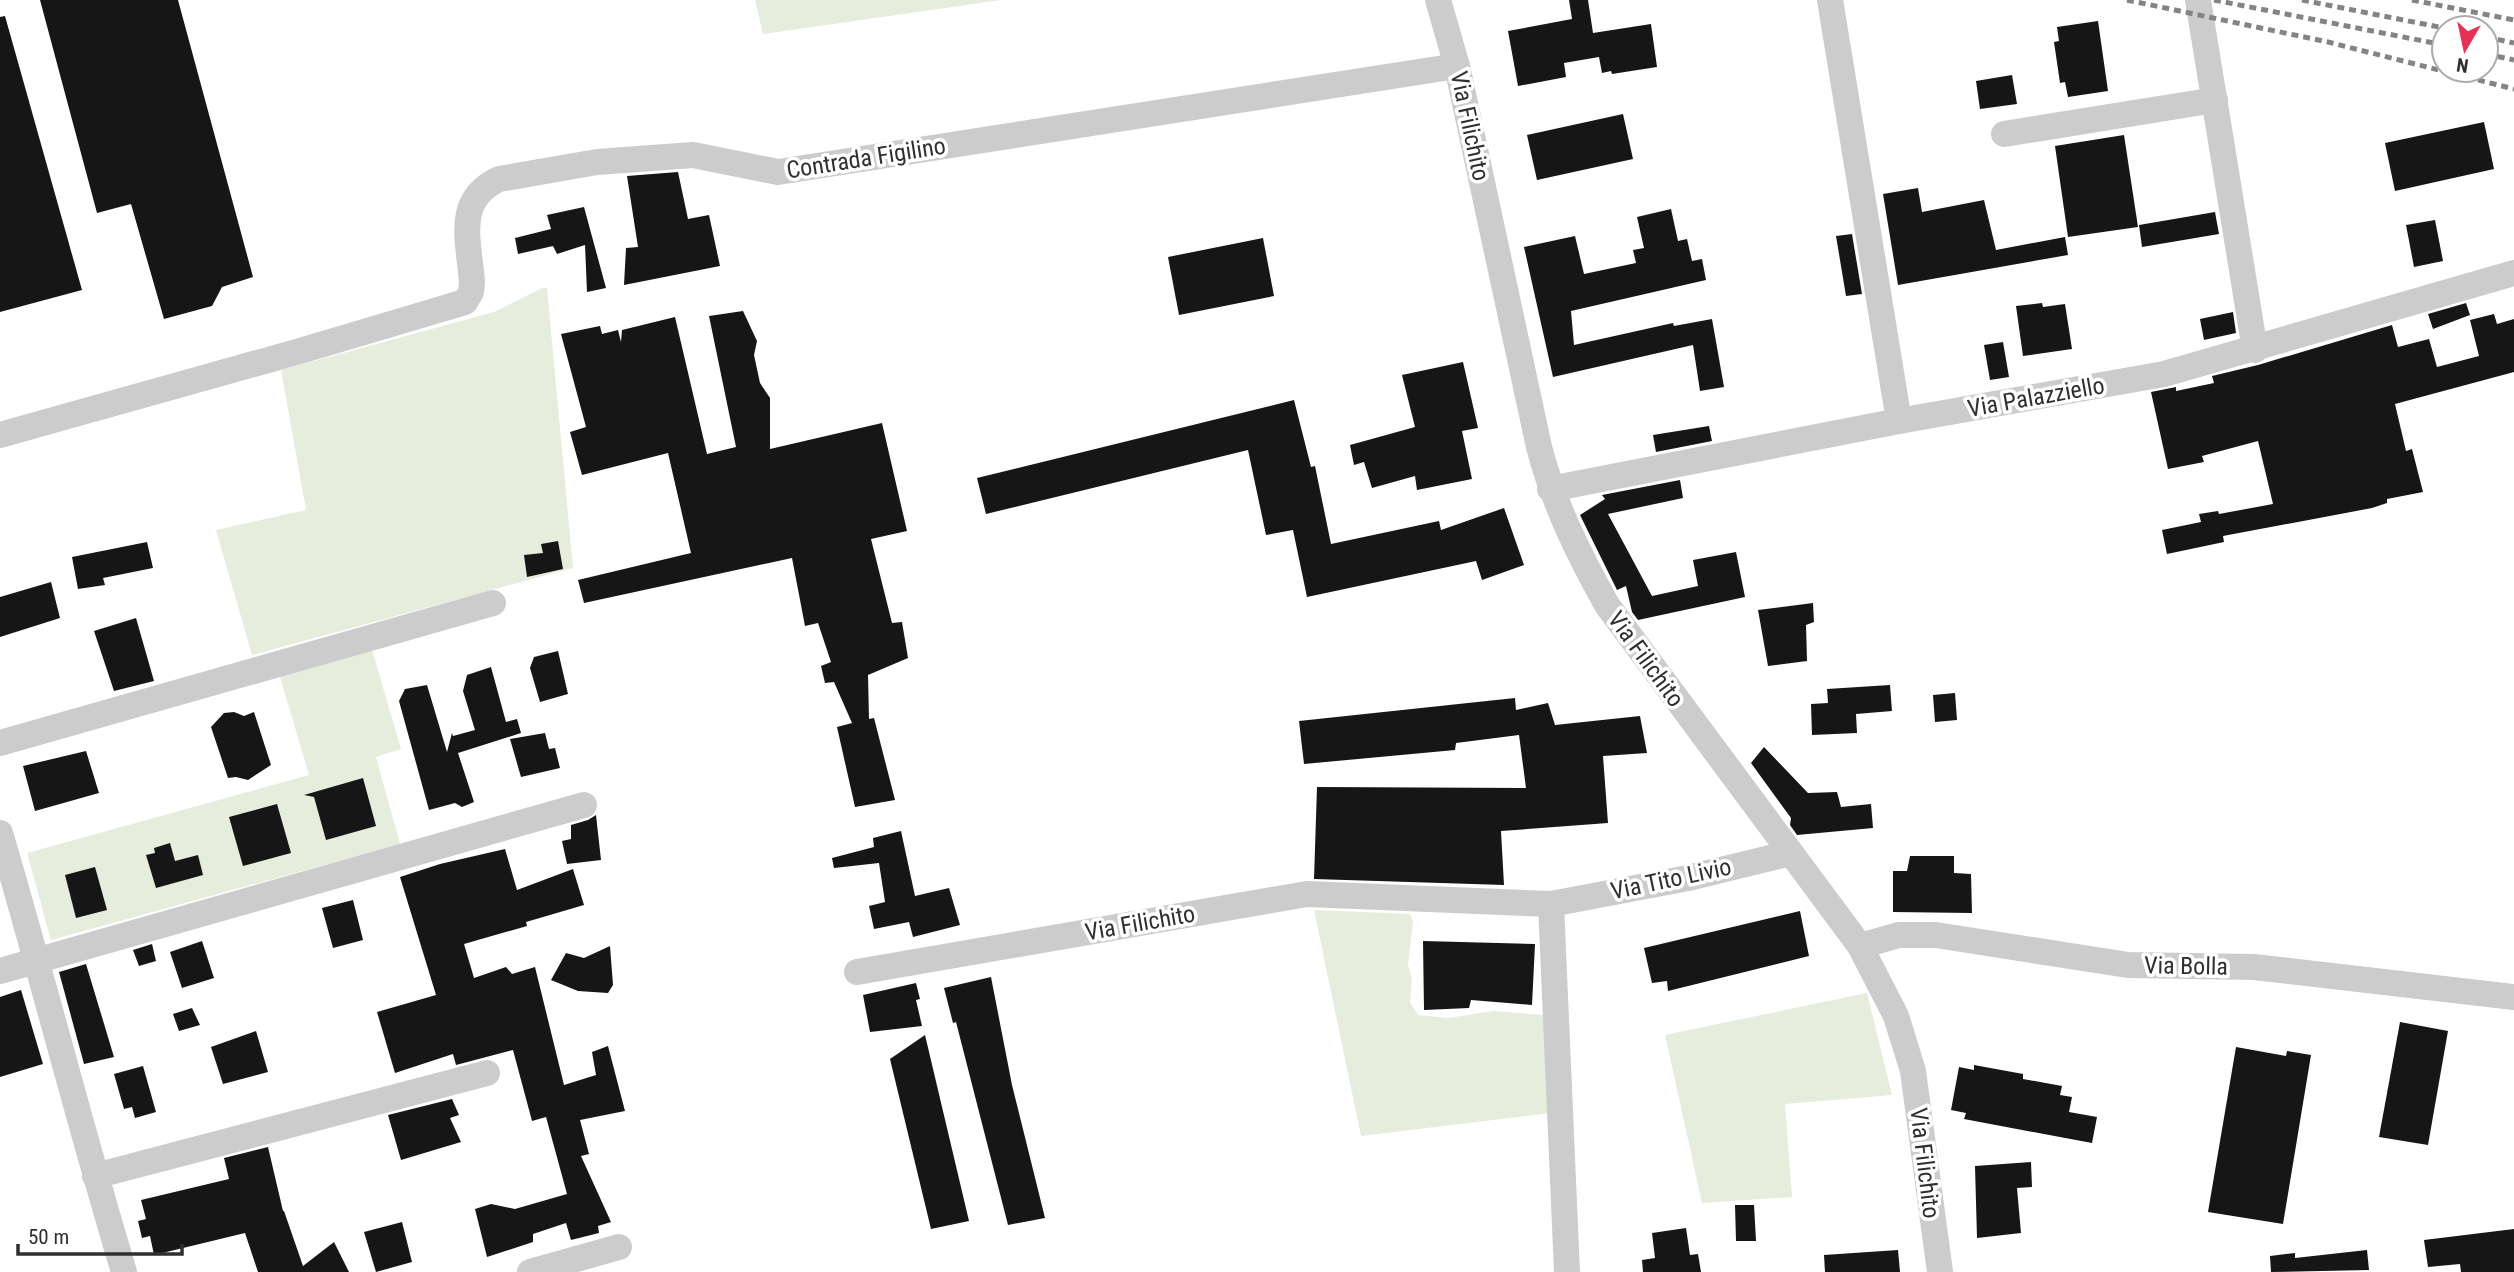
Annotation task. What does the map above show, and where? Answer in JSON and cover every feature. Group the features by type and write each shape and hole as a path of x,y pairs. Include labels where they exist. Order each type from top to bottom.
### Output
{"street":[{"name":"Via Filichito","path":"1438,0 1457,65 1550,488 1606,605 1860,946 1896,1016 1913,1071 1940,1272"},
{"path":"1830,0 1899,421"},
{"path":"2198,0 2255,350"},
{"name":"Contrada Figilino","path":"0,435 465,302 471,292 472,282 467,220 469,207 475,195 486,185 499,179 597,162 693,155 778,172 1457,65"},
{"path":"2004,134 2215,100"},
{"name":"Via Palazziello","path":"1550,488 1899,421 2164,374 2514,274"},
{"path":"0,743 493,603"},
{"path":"0,971 584,805"},
{"path":"0,833 124,1272"},
{"name":"Via Tito Livio","path":"1551,904 1688,878 1791,853"},
{"name":"Via Filichito","path":"857,972 1307,894 1551,904"},
{"path":"1551,904 1567,1272"},
{"name":"Via Bolla","path":"1860,946 1899,935 1936,935 2128,965 2254,967 2514,997"},
{"path":"95,1176 486,1073"},
{"path":"530,1272 619,1247"}],"green space":[{"path":"755,0 1001,0 763,34"},
{"path":"547,288 573,568 252,655 216,530 306,510 281,370 494,312"},
{"path":"372,650 401,749 376,757 400,844 51,940 27,853 309,775 280,677"},
{"path":"1314,910 1410,914 1413,921 1408,965 1412,979 1410,1002 1418,1015 1448,1018 1493,1011 1544,1015 1550,1113 1361,1136"},
{"path":"1867,993 1892,1095 1785,1104 1792,1197 1702,1203 1665,1035"}],"building":[{"path":"40,0 178,0 253,277 222,287 212,306 164,319 131,204 97,213"},
{"path":"1569,0 1588,0 1593,33 1651,24 1657,67 1602,73 1599,57 1564,63 1566,77 1518,86 1508,31 1572,19"},
{"path":"5,16 82,290 0,312 0,17"},
{"path":"2098,21 2108,91 2068,97 2065,82 2060,83 2054,42 2059,41 2057,27"},
{"path":"2012,75 2017,104 1980,109 1976,81"},
{"path":"1623,114 1633,159 1537,180 1527,135"},
{"path":"2484,122 2494,169 2395,191 2385,143"},
{"path":"2124,135 2138,227 2068,237 2055,146"},
{"path":"678,172 688,219 709,215 720,266 624,285 626,248 638,247 627,176"},
{"path":"1918,188 1922,212 1984,200 1996,250 2065,237 2068,255 1898,285 1883,194"},
{"path":"584,207 606,288 587,292 585,245 557,254 553,246 518,254 515,238 551,229 547,215"},
{"path":"1671,209 1678,241 1687,239 1692,261 1702,259 1706,280 1571,311 1574,345 1673,323 1674,326 1712,319 1724,387 1700,391 1693,345 1553,377 1524,247 1575,236 1584,274 1636,263 1633,250 1644,248 1637,217"},
{"path":"2215,212 2219,234 2142,247 2139,225"},
{"path":"2435,220 2443,261 2414,267 2406,225"},
{"path":"1852,234 1862,294 1846,296 1836,236"},
{"path":"1263,238 1274,296 1179,315 1168,257"},
{"path":"2042,303 2043,307 2065,304 2072,349 2023,356 2016,306"},
{"path":"2466,303 2470,315 2433,329 2428,314"},
{"path":"743,311 757,341 754,355 760,383 770,398 770,449 882,423 907,531 871,539 892,623 902,622 908,658 868,675 869,719 874,718 895,800 855,807 837,727 852,723 834,682 825,683 821,666 831,662 818,623 805,626 792,558 584,603 578,580 691,553 668,453 582,475 570,432 586,427 561,334 600,326 602,334 618,330 621,342 622,330 675,317 707,454 736,447 709,316"},
{"path":"2233,312 2236,333 2204,340 2200,319"},
{"path":"2494,314 2497,324 2514,319 2514,372 2395,404 2406,451 2412,449 2423,492 2387,499 2387,503 2372,508 2223,536 2224,542 2167,554 2162,530 2201,522 2199,514 2218,511 2219,514 2273,504 2258,441 2202,456 2204,462 2168,469 2151,392 2176,387 2176,391 2214,383 2212,376 2392,325 2398,347 2429,339 2437,367 2479,356 2470,320"},
{"path":"2003,342 2009,377 1990,380 1984,345"},
{"path":"1463,362 1478,428 1462,431 1472,479 1417,490 1415,476 1372,488 1364,462 1354,465 1350,445 1415,427 1402,375"},
{"path":"1294,400 1311,467 1315,466 1331,544 1439,521 1441,530 1504,508 1524,565 1482,580 1476,561 1307,597 1293,530 1266,535 1248,450 986,514 977,478"},
{"path":"1709,426 1712,441 1656,452 1653,435"},
{"path":"1680,480 1683,498 1608,514 1652,596 1698,586 1693,560 1736,552 1745,597 1638,620 1632,612 1626,586 1617,590 1580,515 1605,499 1602,495"},
{"path":"558,541 563,569 527,577 524,555 543,553 541,544"},
{"path":"147,542 153,568 103,578 105,585 78,589 72,557"},
{"path":"51,582 60,618 0,637 0,597"},
{"path":"1813,603 1814,622 1806,625 1807,661 1768,666 1758,610"},
{"path":"136,618 154,681 114,691 94,631"},
{"path":"558,651 568,694 540,702 530,668 534,657"},
{"path":"491,667 506,722 517,719 521,733 458,753 474,802 462,807 455,803 429,810 399,701 405,689 427,685 447,752 452,733 453,736 475,730 463,691 467,675"},
{"path":"1890,685 1892,711 1856,714 1857,733 1812,735 1811,704 1828,703 1827,689"},
{"path":"1955,693 1957,720 1935,722 1933,695"},
{"path":"1515,698 1516,710 1548,703 1555,725 1640,716 1647,753 1603,756 1608,823 1501,831 1504,885 1314,879 1317,787 1526,788 1519,735 1456,743 1455,750 1304,764 1299,721"},
{"path":"234,712 244,716 254,712 271,765 248,780 228,778 211,727 224,713"},
{"path":"545,733 549,749 555,748 560,768 521,777 510,739"},
{"path":"1764,747 1808,793 1837,792 1841,807 1871,804 1873,828 1797,835 1790,825 1791,818 1751,763"},
{"path":"86,751 99,793 35,811 23,766"},
{"path":"363,778 376,826 326,840 314,797 304,795"},
{"path":"277,804 291,853 243,866 229,817"},
{"path":"596,815 601,860 567,864 562,841 571,839 571,825"},
{"path":"901,831 915,896 949,888 960,925 913,937 909,922 874,929 869,906 885,902 879,863 834,868 832,858 874,847 873,838"},
{"path":"170,843 175,861 198,855 203,875 156,888 146,855 155,853 154,848"},
{"path":"505,849 517,890 573,869 584,905 526,922 527,926 464,944 474,978 506,967 512,974 535,967 564,1085 596,1075 592,1052 608,1046 625,1111 580,1120 589,1154 581,1156 611,1222 598,1226 599,1233 571,1240 566,1223 533,1234 533,1242 487,1257 475,1209 491,1204 515,1209 567,1194 546,1117 532,1121 513,1050 456,1065 453,1054 395,1073 377,1012 436,995 400,877 440,864"},
{"path":"1910,856 1954,856 1954,873 1971,874 1972,913 1893,912 1893,871 1907,871"},
{"path":"95,867 107,910 76,918 65,875"},
{"path":"353,900 363,940 333,948 322,908"},
{"path":"1800,911 1809,956 1668,991 1667,981 1652,983 1644,948"},
{"path":"202,941 214,978 182,988 170,952"},
{"path":"1423,941 1535,944 1532,1005 1471,1000 1469,1008 1424,1010"},
{"path":"152,944 156,961 139,966 133,950"},
{"path":"610,946 613,985 608,993 578,991 551,980 566,953 584,958"},
{"path":"86,964 114,1057 84,1064 59,972"},
{"path":"991,977 1012,1085 1045,1218 1008,1225 956,1022 953,1023 944,988"},
{"path":"916,983 920,999 916,1000 922,1026 870,1032 863,995"},
{"path":"21,990 43,1064 0,1077 0,997"},
{"path":"192,1008 200,1025 179,1031 173,1014"},
{"path":"2400,1022 2448,1031 2428,1145 2379,1137"},
{"path":"256,1031 268,1072 223,1084 211,1047"},
{"path":"925,1035 969,1221 931,1229 890,1059"},
{"path":"2236,1047 2286,1056 2287,1051 2311,1055 2283,1224 2208,1212"},
{"path":"1974,1065 2023,1074 2023,1079 2062,1086 2060,1095 2072,1097 2069,1112 2097,1117 2092,1143 1964,1119 1966,1113 1951,1110 1959,1067 1974,1070"},
{"path":"143,1066 156,1112 135,1118 132,1107 124,1109 114,1074"},
{"path":"452,1099 459,1115 450,1118 461,1142 401,1160 388,1115"},
{"path":"268,1147 283,1211 303,1266 334,1242 349,1272 258,1272 245,1233 154,1255 150,1236 142,1238 138,1221 146,1219 141,1200 229,1179 224,1158"},
{"path":"2031,1162 2032,1187 2017,1188 2021,1233 1977,1238 1975,1166"},
{"path":"1735,1205 1754,1205 1756,1241 1736,1241"},
{"path":"402,1222 412,1262 376,1272 364,1232"},
{"path":"1686,1228 1690,1255 1698,1254 1701,1272 1643,1272 1642,1260 1655,1258 1652,1233"},
{"path":"2514,1229 2514,1272 2461,1272 2460,1264 2428,1267 2424,1240"},
{"path":"1898,1250 1900,1272 1825,1272 1824,1255"},
{"path":"2367,1250 2369,1270 2271,1272 2270,1256 2295,1253 2295,1258"}],"railway":[{"path":"2127,0 2328,42 2514,89"},
{"path":"2214,0 2430,42"},
{"path":"2302,0 2430,25"},
{"path":"2412,0 2514,20"},
{"path":"2500,40 2514,43"},
{"path":"2500,57 2514,60"}]}
